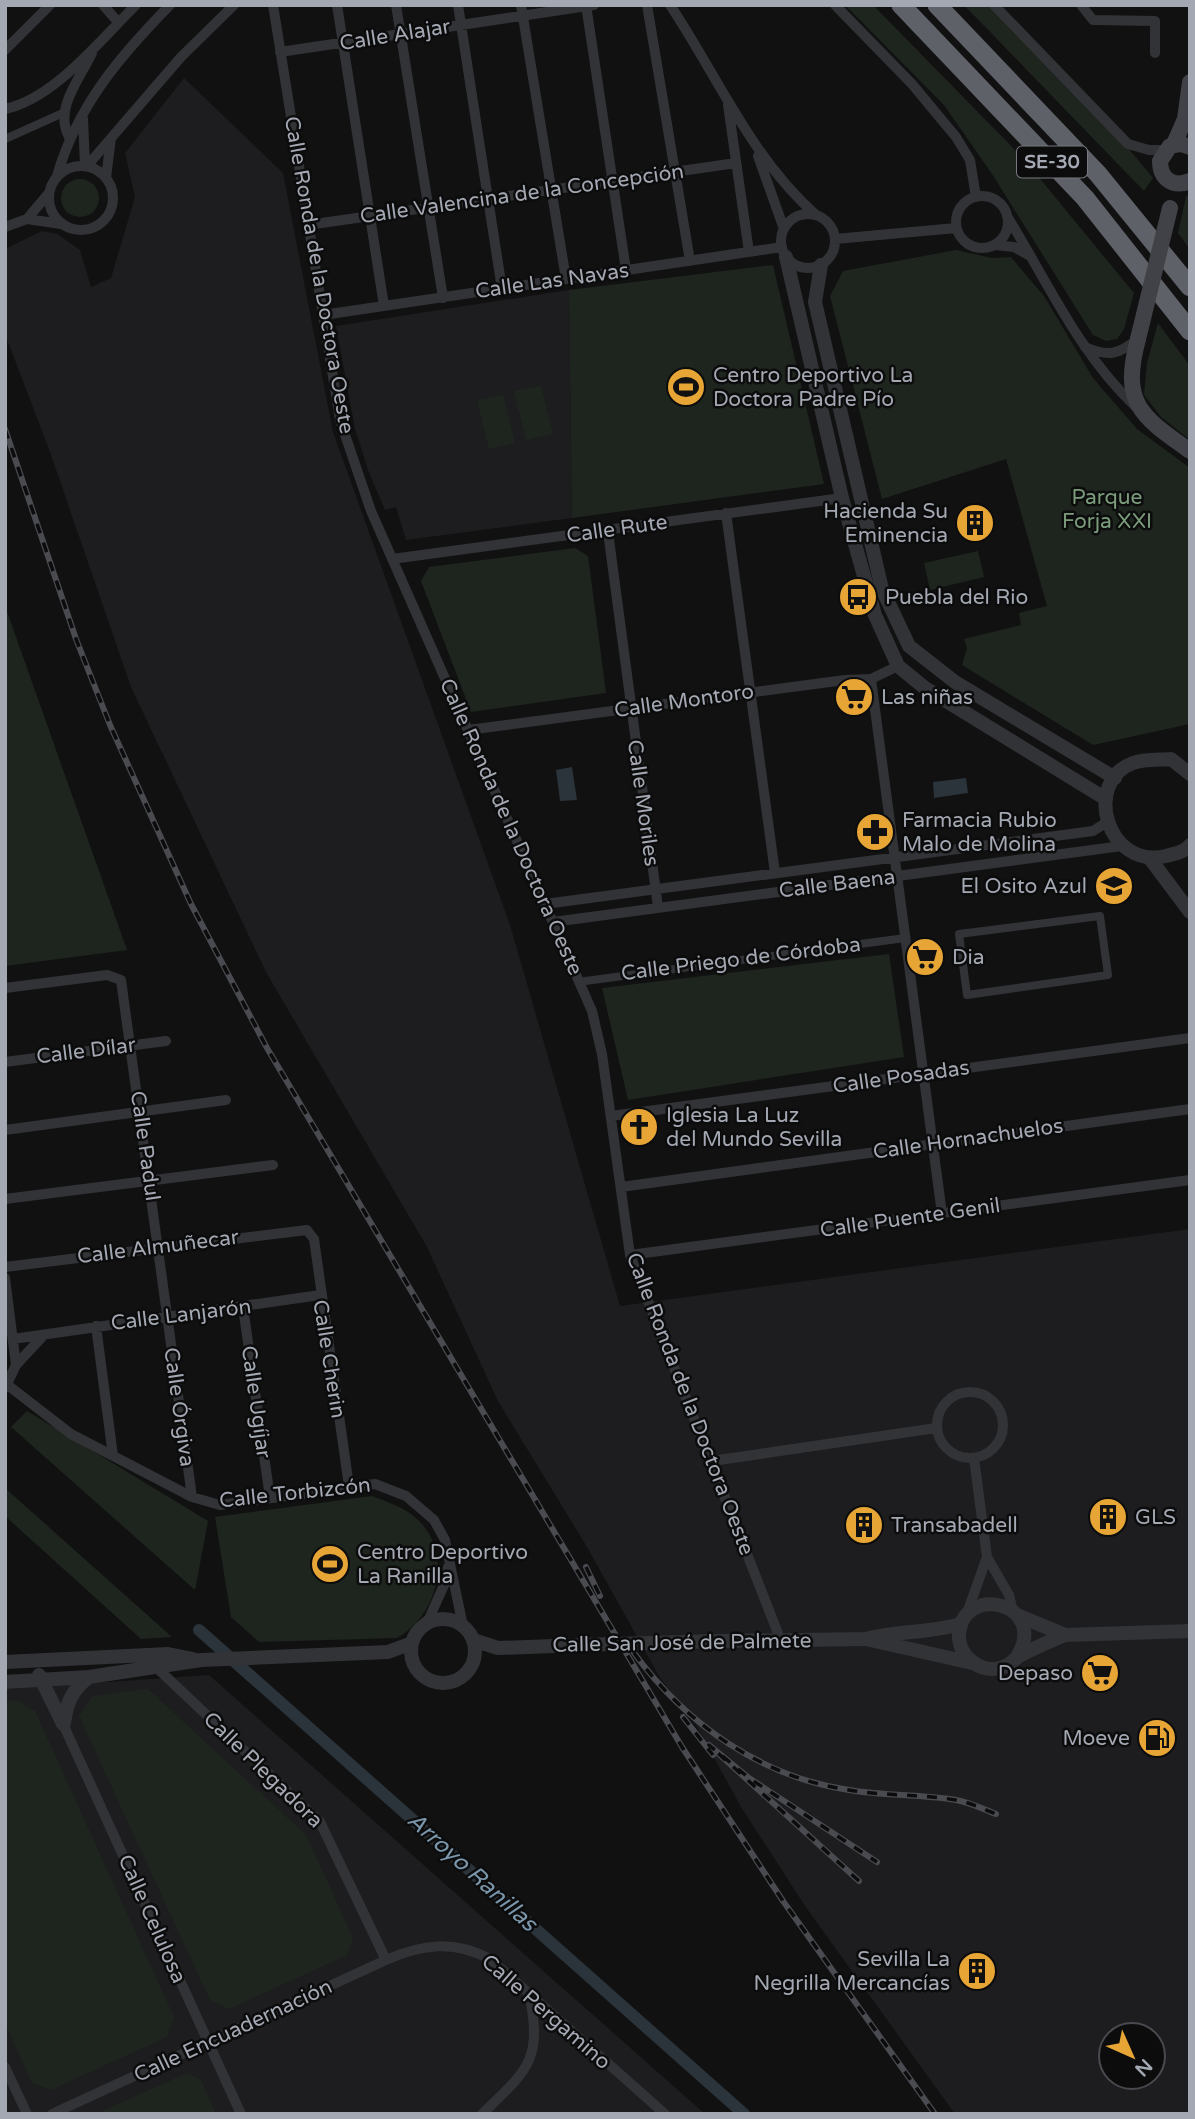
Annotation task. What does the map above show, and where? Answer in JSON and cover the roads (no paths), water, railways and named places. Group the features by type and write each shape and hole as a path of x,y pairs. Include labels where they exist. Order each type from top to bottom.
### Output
{"highway":[{"name":"SE-30","path":"901,5 1085,198 1190,331"},
{"name":"SE-30","path":"937,5 1098,174 1190,287"}],"main road":[{"path":"1190,82 1188,127 1177,147 1160,167 1180,182 1170,208 1131,368 1131,387 1139,409 1190,451"}],"street":[{"path":"5,50 50,5"},
{"path":"103,5 118,22"},
{"path":"5,109 40,94 95,48 136,5"},
{"path":"27,219 49,193 69,137 104,77 170,5"},
{"path":"57,176 65,170 86,166 181,57 234,5"},
{"name":"Calle Ronda de la Doctora Oeste","path":"272,5 340,419 371,511 553,922 598,1032 630,1255 781,1640"},
{"path":"337,5 384,306"},
{"path":"396,5 443,298"},
{"path":"458,5 502,289"},
{"path":"647,5 690,261"},
{"path":"670,5 750,137 771,185 784,229 784,252 842,498 875,615 898,666 925,688 1106,799"},
{"path":"835,5 912,84 956,137 970,160 976,197"},
{"path":"994,5 1128,144 1149,150 1177,147"},
{"path":"588,6 626,270"},
{"name":"Calle Alajar","path":"280,52 461,25 522,11 588,6"},
{"path":"1083,6 1093,20 1155,21 1155,54"},
{"path":"522,11 566,279"},
{"path":"69,137 64,127 63,113 95,48"},
{"path":"727,98 749,253"},
{"path":"85,109 82,129 86,166"},
{"path":"5,139 63,113"},
{"path":"5,227 27,219 86,230 102,222 112,206 113,196 106,178 111,136"},
{"path":"750,137 799,200 829,224 835,239 832,254 821,265 806,268 784,252"},
{"name":"Calle Valencina de la Concepción","path":"308,225 736,163"},
{"path":"86,166 106,178"},
{"path":"49,193 51,211 61,224"},
{"path":"1033,258 1014,247 995,245 979,248 964,242 956,228 958,212 968,200 976,197 992,198 1007,216 1033,258 1085,347 1108,381 1139,409"},
{"path":"784,229 797,216 816,215"},
{"path":"995,245 1006,233 1007,216"},
{"path":"835,239 956,228"},
{"name":"Calle Las Navas","path":"323,315 690,261 749,253 784,252"},
{"path":"821,265 815,302 821,328 882,589 909,646 954,682 1115,778"},
{"path":"1085,347 1103,355 1121,353 1138,339"},
{"name":"Calle Rute","path":"392,559 608,532 842,498"},
{"path":"726,513 775,873"},
{"name":"Calle Moriles","path":"608,532 658,907"},
{"name":"Calle Montoro","path":"468,730 750,692 871,679 898,666"},
{"path":"871,679 942,1214"},
{"path":"1190,774 1171,759 1132,763 1115,778 1106,799 1107,822 1122,846 1151,860 1190,912"},
{"name":"Calle Baena","path":"545,904 1093,831 1107,822"},
{"path":"1151,860 1185,851 1190,845"},
{"name":"Calle Baena","path":"553,922 1122,846"},
{"path":"1100,916 1108,975 967,995 959,934 1100,916"},
{"name":"Calle Priego de Córdoba","path":"578,982 589,978 905,938"},
{"name":"Calle Padul","path":"5,988 107,975 118,976 123,986 160,1248 167,1317"},
{"name":"Calle Posadas","path":"611,1116 1190,1038"},
{"name":"Calle Dílar","path":"5,1062 166,1041"},
{"path":"5,1129 226,1100"},
{"name":"Calle Hornachuelos","path":"621,1187 1190,1110"},
{"path":"5,1199 273,1165"},
{"name":"Calle Puente Genil","path":"630,1255 1190,1180"},
{"name":"Calle Almuñecar","path":"5,1267 304,1229 311,1232"},
{"name":"Calle Cherin","path":"311,1232 349,1486"},
{"path":"5,1278 16,1365"},
{"name":"Calle Lanjarón","path":"13,1339 42,1337 96,1326 320,1295"},
{"name":"Calle Ugíjar","path":"243,1307 270,1498"},
{"name":"Calle Órgiva","path":"167,1317 192,1497"},
{"path":"96,1326 113,1456"},
{"path":"6,1385 16,1365 42,1337"},
{"name":"Calle Torbizcón","path":"6,1385 71,1434 192,1497 220,1505 375,1483 406,1496 426,1511 440,1530 450,1561 463,1626"},
{"path":"971,1392 989,1398 1000,1412 1003,1432 992,1449 974,1458 953,1454 939,1439 936,1428 942,1407 950,1399 971,1392"},
{"path":"712,1461 936,1428"},
{"path":"974,1458 987,1557 1009,1595 1025,1638 1017,1657"},
{"path":"987,1557 964,1619 961,1648 974,1664 995,1669 1065,1634"},
{"path":"427,1623 445,1619 463,1626 473,1640 474,1659 463,1676 444,1683 425,1677 412,1661 410,1652 412,1643 427,1623 445,1583 450,1561"},
{"path":"964,1619 989,1603 1001,1604 1015,1613 1065,1634 1190,1631"},
{"name":"Calle San José de Palmete","path":"473,1640 498,1648 866,1639 886,1634 936,1631 964,1619"},
{"name":"Calle San José de Palmete","path":"866,1639 974,1664"},
{"path":"5,1682 89,1677 158,1669 201,1660 388,1652 412,1643"},
{"name":"Calle San José de Palmete","path":"474,1659 498,1648"},
{"path":"388,1652 412,1661"},
{"path":"5,1662 168,1654 201,1660"},
{"path":"27,1661 44,1681 63,1724"},
{"name":"Calle Plegadora","path":"158,1669 320,1822 386,1960"},
{"path":"63,1724 67,1702 76,1687 89,1677"},
{"name":"Calle Celulosa","path":"63,1724 241,2114"},
{"name":"Calle Pergamino","path":"413,1948 438,1945 475,1951 490,1959 665,2114"},
{"name":"Calle Encuadernación","path":"52,2114 413,1948"},
{"path":"482,2114 522,2076 529,2063 535,2022 529,1993"},
{"path":"5,2067 27,2114"}],"waterway":[{"name":"Arroyo Ranillas","path":"199,1630 744,2114"}],"railway":[{"path":"5,429 76,639 110,725 191,904 267,1048 682,1747 783,1901 935,2114"},
{"path":"586,1567 600,1596"},
{"path":"634,1653 677,1703 728,1743 756,1760 817,1783 849,1790 956,1800 996,1814"},
{"path":"683,1717 713,1755"},
{"path":"859,1881 709,1745 749,1778 877,1862"}],"place":[{"name":"Centro Deportivo La Doctora Padre Pío","path":"686,387"},
{"name":"Hacienda Su Eminencia","path":"975,523"},
{"name":"Puebla del Rio","path":"858,597"},
{"name":"Las niñas","path":"854,697"},
{"name":"Farmacia Rubio Malo de Molina","path":"875,832"},
{"name":"El Osito Azul","path":"1114,886"},
{"name":"Dia","path":"925,957"},
{"name":"Iglesia La Luz del Mundo Sevilla","path":"639,1127"},
{"name":"GLS","path":"1108,1517"},
{"name":"Transabadell","path":"864,1525"},
{"name":"Centro Deportivo La Ranilla","path":"330,1564"},
{"name":"Depaso","path":"1100,1673"},
{"name":"Moeve","path":"1157,1738"},
{"name":"Sevilla La Negrilla Mercancías","path":"977,1971"}],"park label":[{"name":"Parque Forja XXI","path":"1107,509"}]}
